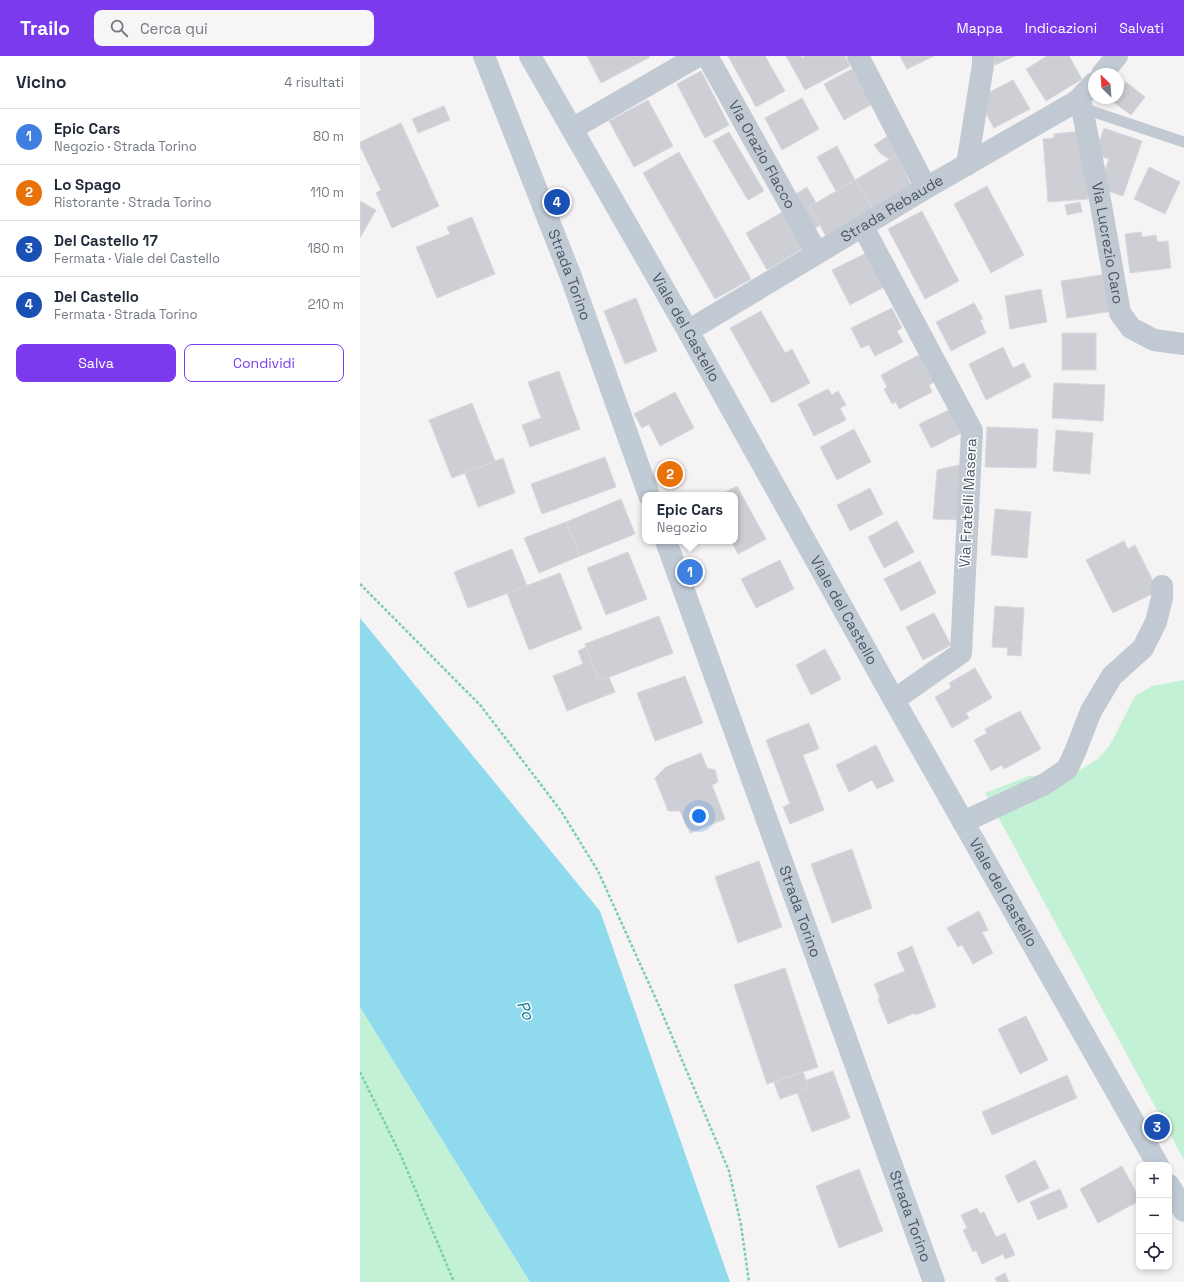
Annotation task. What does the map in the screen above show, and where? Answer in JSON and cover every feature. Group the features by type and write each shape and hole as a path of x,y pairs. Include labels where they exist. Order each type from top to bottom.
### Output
{"street":[{"name":"Strada Torino","path":"484,56 571,277 648,492"},
{"name":"Viale del Castello","path":"530,56 688,331 894,700 1156,1162"},
{"path":"572,129 698,56"},
{"name":"Via Orazio Flacco","path":"706,56 816,253"},
{"path":"858,56 926,188"},
{"path":"967,165 983,65 983,56"},
{"path":"1107,68 1117,56"},
{"name":"Strada Rebaude","path":"688,331 926,188 1080,104 1088,91"},
{"name":"Via Lucrezio Caro","path":"1080,104 1101,205 1120,313 1132,328 1154,340 1184,344"},
{"name":"Via Fratelli Masera","path":"862,227 972,430 961,653 894,700"},
{"name":"Strada Torino","path":"667,544 934,1282"},
{"path":"963,822 1045,784 1067,769 1091,711 1112,676 1143,648 1156,622 1162,598 1162,586"},
{"path":"1172,1190 1184,1211"}],"lane":[{"path":"1080,104 1184,142"}],"path":[{"path":"360,584 481,706 561,811 598,871 660,1008 729,1171 741,1225 749,1282"},
{"path":"360,1072 402,1158 454,1282"}],"green space":[{"path":"1184,680 1184,1160 985,793 1029,776 1066,777 1083,768 1098,759 1110,745 1135,696 1152,686"},
{"path":"360,1007 530,1282 360,1282"}],"water":[{"name":"Po","path":"360,618 600,911 730,1282 530,1282 360,1007"}],"building":[{"path":"587,56 649,56 650,57 601,83"},
{"path":"728,56 765,56 785,91 756,107"},
{"path":"786,56 801,56 802,58 805,56 845,56 850,66 805,90"},
{"path":"900,56 934,56 907,69"},
{"path":"992,56 1015,56 995,65"},
{"path":"1047,56 1069,56 1082,79 1046,101 1026,69"},
{"path":"852,69 872,104 844,120 824,84"},
{"path":"701,71 729,125 705,138 677,84"},
{"path":"1013,80 1030,109 994,128 982,106 984,95"},
{"path":"1126,82 1145,97 1131,115 1116,104 1124,104 1124,85"},
{"path":"802,98 819,129 782,150 765,118"},
{"path":"648,100 673,146 634,167 609,121"},
{"path":"444,106 450,120 418,133 412,119"},
{"path":"401,123 439,206 392,228 376,193 381,190 360,146 360,142"},
{"path":"1104,128 1142,141 1123,196 1099,188 1109,159 1095,154"},
{"path":"1082,131 1088,199 1048,202 1043,139 1054,138 1054,134"},
{"path":"729,132 764,191 748,200 713,141"},
{"path":"888,136 897,155 889,159 880,153 874,145"},
{"path":"837,146 855,180 836,191 817,157"},
{"path":"679,152 751,279 715,299 643,173"},
{"path":"897,155 911,185 872,208 855,180"},
{"path":"1149,167 1180,182 1165,214 1134,199"},
{"path":"855,180 872,208 826,236 809,207"},
{"path":"987,186 1024,255 991,273 954,204"},
{"path":"807,187 816,203 809,207 820,225 813,230 796,194"},
{"path":"360,201 376,210 360,238"},
{"path":"1080,202 1082,212 1067,215 1065,205"},
{"path":"784,211 805,247 767,270 746,233"},
{"path":"922,211 959,281 925,299 888,229"},
{"path":"472,217 495,274 437,298 416,247 450,234 447,227"},
{"path":"1141,232 1142,237 1156,235 1157,242 1168,241 1171,268 1130,273 1125,234"},
{"path":"868,252 886,286 850,305 832,270"},
{"path":"1108,274 1114,311 1067,318 1061,281"},
{"path":"1041,289 1047,322 1010,329 1005,296"},
{"path":"636,298 657,351 625,364 604,311"},
{"path":"974,303 983,319 980,320 986,333 951,351 936,322"},
{"path":"892,308 902,328 897,331 903,342 875,356 869,345 861,348 851,328"},
{"path":"761,311 785,353 792,349 810,383 772,403 730,328"},
{"path":"1062,333 1096,333 1096,370 1062,370"},
{"path":"1003,347 1013,368 1024,363 1031,377 986,400 969,364"},
{"path":"919,355 934,382 929,385 932,392 899,409 896,402 892,404 884,389 887,387 881,375"},
{"path":"559,371 580,429 530,447 522,425 541,418 528,382"},
{"path":"1054,383 1105,385 1103,421 1052,418"},
{"path":"828,389 832,395 838,391 846,405 840,408 846,420 814,436 798,404"},
{"path":"675,392 694,428 660,446 649,424 642,428 634,414"},
{"path":"472,403 495,461 452,478 429,420"},
{"path":"953,408 965,431 931,448 919,424"},
{"path":"987,427 1038,429 1036,468 985,467"},
{"path":"854,429 871,462 837,480 820,447"},
{"path":"1056,430 1093,433 1090,474 1053,471"},
{"path":"605,457 616,487 542,514 531,484"},
{"path":"503,458 515,493 478,507 465,473"},
{"path":"964,464 961,520 933,519 937,470"},
{"path":"737,486 766,539 738,554 733,544 738,544 738,492 726,492"},
{"path":"870,488 883,514 850,531 837,505"},
{"path":"621,499 635,534 580,556 566,522"},
{"path":"995,509 1031,512 1027,558 991,555"},
{"path":"897,521 914,552 884,568 868,537"},
{"path":"566,522 580,556 539,573 524,538"},
{"path":"1124,541 1128,549 1135,545 1158,591 1113,613 1086,560"},
{"path":"512,549 527,586 468,608 454,572"},
{"path":"628,552 647,599 606,615 587,568"},
{"path":"780,560 794,589 756,608 741,579"},
{"path":"920,561 936,593 901,611 884,579"},
{"path":"560,573 582,629 529,650 507,593"},
{"path":"995,606 1024,608 1021,656 1007,655 1008,648 992,647"},
{"path":"934,613 951,645 923,660 906,627"},
{"path":"659,616 673,653 599,681 585,644"},
{"path":"586,647 599,681 609,677 615,692 567,711 553,676 583,664 578,651"},
{"path":"825,649 841,679 811,695 796,665"},
{"path":"975,668 992,698 966,713 969,718 952,728 935,697 951,688 949,683"},
{"path":"685,676 703,723 655,741 637,693"},
{"path":"1020,711 1041,749 1004,769 1002,765 991,771 974,740 987,733 985,729"},
{"path":"809,723 819,749 803,755 824,810 790,824 783,807 790,804 766,740"},
{"path":"876,745 894,781 877,789 872,780 849,792 836,765"},
{"path":"701,753 707,768 715,770 718,782 712,785 725,819 690,833 680,811 668,811 655,778 666,767"},
{"path":"852,849 872,908 832,923 811,864"},
{"path":"759,861 782,927 738,943 715,877"},
{"path":"979,911 988,930 982,932 993,953 973,964 962,945 958,947 947,928"},
{"path":"912,946 936,1007 915,1015 915,1013 888,1024 874,984 905,971 897,953"},
{"path":"785,968 818,1067 767,1084 734,985"},
{"path":"1026,1016 1048,1060 1020,1074 998,1029"},
{"path":"833,1071 850,1118 812,1132 797,1092 809,1089 806,1080"},
{"path":"803,1072 809,1089 780,1099 774,1082"},
{"path":"1067,1075 1077,1098 992,1135 982,1112"},
{"path":"1035,1160 1049,1188 1018,1203 1005,1176"},
{"path":"1122,1166 1136,1192 1136,1203 1098,1223 1080,1189"},
{"path":"859,1169 883,1231 839,1248 816,1186"},
{"path":"1060,1189 1068,1207 1038,1220 1030,1202"},
{"path":"977,1208 980,1214 984,1212 996,1237 1005,1233 1015,1255 1005,1259 1003,1254 982,1264 976,1250 973,1252 963,1230 967,1228 961,1215"},
{"path":"1005,1273 1009,1282 997,1282 995,1278"}],"place":[{"name":"Del Castello","path":"557,202"},
{"name":"Lo Spago","path":"670,474"},
{"name":"Epic Cars","path":"690,572"},
{"name":"Del Castello 17","path":"1157,1127"}]}
